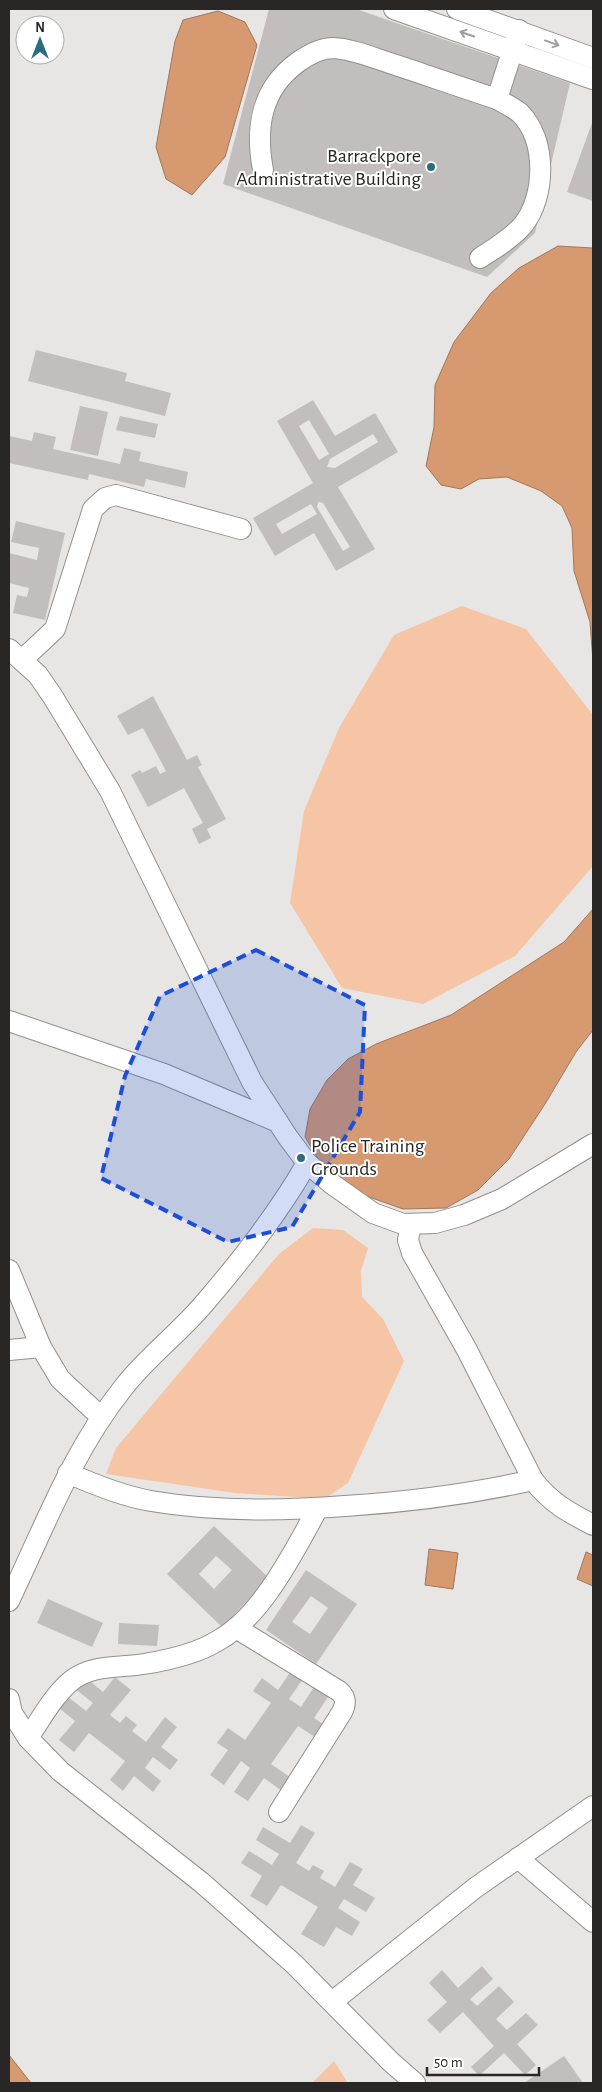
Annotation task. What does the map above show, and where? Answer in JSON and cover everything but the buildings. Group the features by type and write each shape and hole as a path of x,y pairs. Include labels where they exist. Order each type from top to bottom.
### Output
{"street":[{"path":"394,9 593,79"},
{"path":"457,9 593,58"},
{"path":"497,99 519,30"},
{"path":"263,170 259,128 264,107 273,86 289,68 310,54 333,48 362,54 497,99 520,113 534,133 541,157 541,176 534,204 524,224 508,240 480,258"},
{"path":"240,529 116,495 105,498 93,509 55,628 12,663 38,675 110,791 252,1082 307,1163 332,1184 373,1213 402,1224 434,1223 464,1215 502,1199 593,1144"},
{"path":"9,1022 164,1074 278,1122"},
{"path":"9,1601 77,1454 101,1417 124,1387 207,1300 256,1239 295,1184 307,1163"},
{"path":"411,1224 408,1240 412,1253 467,1350 533,1480 545,1495 561,1508 593,1525"},
{"path":"9,1270 41,1348 60,1379 101,1417"},
{"path":"9,1350 41,1348"},
{"path":"68,1473 109,1491 150,1501 212,1508 282,1510 397,1502 462,1494 533,1480"},
{"path":"28,1738 56,1697 72,1680 89,1671 172,1659 219,1641 236,1628 270,1590 318,1508"},
{"path":"236,1628 339,1691 344,1695 346,1701 342,1712 279,1812"},
{"path":"9,1700 12,1713 28,1738 60,1772 200,1882 294,1964 391,2062 415,2083"},
{"path":"332,2002 474,1888 593,1806"},
{"path":"518,1858 593,1922"}],"highlighted area":[{"path":"256,950 365,1005 360,1112 292,1227 228,1242 101,1178 125,1076 160,996"}],"shaded area":[{"path":"218,11 245,22 257,45 225,157 192,195 166,179 156,147 175,41 183,20"},
{"path":"558,246 593,248 593,661 590,622 574,571 572,528 562,506 541,491 507,477 479,479 461,489 441,485 426,466 434,427 435,385 454,342 491,293 519,268"},
{"path":"462,606 526,629 593,715 593,866 515,956 423,1004 342,988 290,903 304,811 339,728 394,635"},
{"path":"593,909 593,1030 576,1052 509,1159 478,1190 446,1208 403,1209 358,1193 319,1160 305,1137 310,1109 327,1080 348,1059 376,1044 451,1015 564,942"},
{"path":"313,1228 343,1230 368,1248 361,1271 362,1297 383,1319 404,1361 348,1483 324,1499 235,1493 106,1474 116,1448 279,1254"},
{"path":"429,1549 458,1553 453,1589 425,1585"},
{"path":"586,1552 593,1555 593,1586 577,1579"},
{"path":"9,2055 31,2083 9,2083"},
{"path":"334,2061 348,2083 312,2083"}],"place":[{"name":"Barrackpore Administrative Building","path":"431,167"},
{"name":"Police Training Grounds","path":"301,1158"}]}
